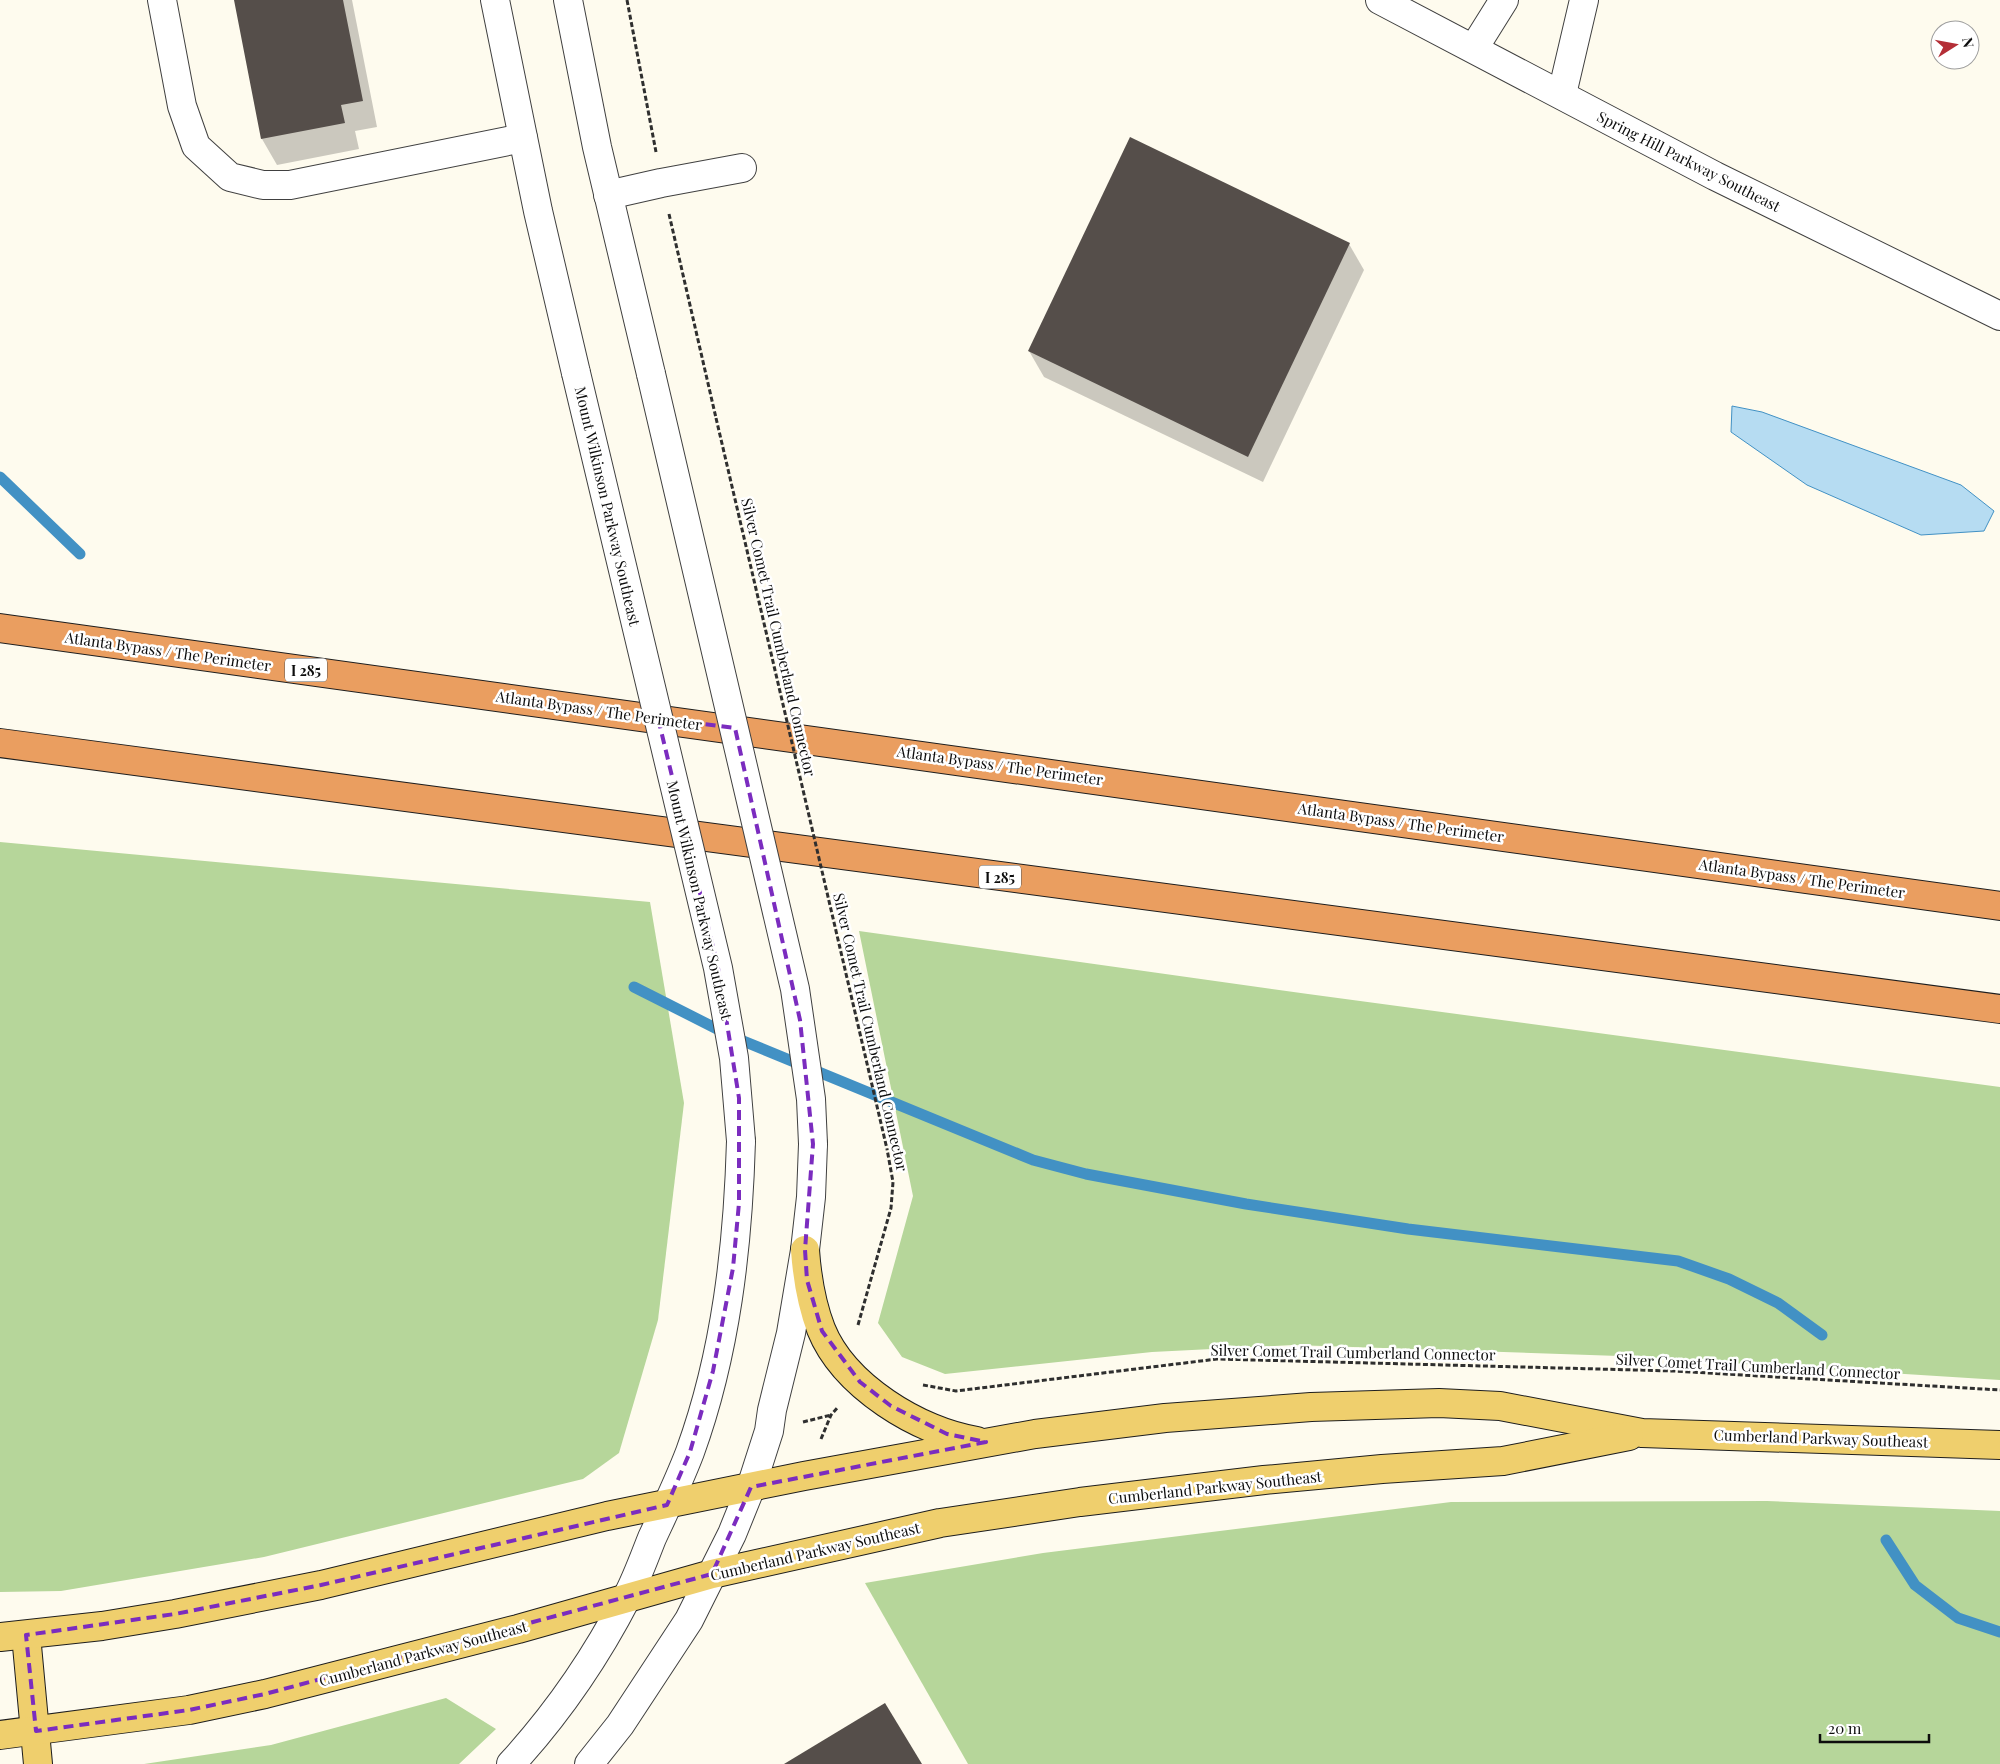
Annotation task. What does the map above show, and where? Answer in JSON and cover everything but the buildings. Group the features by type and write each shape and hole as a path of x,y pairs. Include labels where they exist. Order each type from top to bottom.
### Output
{"highway":[{"name":"Atlanta Bypass / The Perimeter","path":"0,628 2000,906"},
{"name":"I 285","path":"0,743 2000,1009"}],"main road":[{"path":"805,1250 807,1280 822,1331 840,1360 860,1382 890,1406 918,1422 954,1436 986,1442"},
{"name":"Cumberland Parkway Southeast","path":"13,1636 166,1616 321,1585 607,1516 986,1442 1084,1428 1229,1413 1311,1407 1439,1403 1500,1406 1642,1433 2000,1445"},
{"name":"Cumberland Parkway Southeast","path":"0,1735 189,1710 264,1694 518,1629 712,1574 940,1523 1080,1502 1264,1480 1382,1469 1503,1461 1642,1433"},
{"path":"13,1636 36,1731 38,1764"}],"street":[{"path":"162,0 182,106 196,146 230,177 263,185 290,186 523,138"},
{"name":"Mount Wilkinson Parkway Southeast","path":"495,0 523,138 576,373 718,968 734,1058 741,1141 739,1203 733,1268 724,1321 690,1452 627,1597 562,1701 546,1724 511,1764"},
{"path":"568,0 608,196 795,989 811,1099 813,1144 811,1197 805,1250 791,1333 772,1410 769,1431 751,1487 689,1620 620,1725 589,1764"},
{"name":"Spring Hill Parkway Southeast","path":"1380,0 1715,176 2000,316"},
{"path":"1474,48 1504,0"},
{"path":"1562,94 1584,0"},
{"path":"608,196 661,183 742,168"}],"path":[{"name":"Silver Comet Trail Cumberland Connector","path":"716,418 887,1149 893,1182 891,1208 856,1333"},
{"name":"Silver Comet Trail Cumberland Connector","path":"917,1384 956,1391 1217,1358 1674,1371 2000,1390"},
{"path":"803,1422 831,1415 820,1442"}],"highlighted area":[{"path":"658,718 735,728 800,1020 813,1144 805,1250 807,1280 822,1331 860,1382 891,1406 947,1434 986,1442 751,1487 712,1574 265,1694 189,1710 36,1731 26,1635 175,1614 321,1585 667,1505 690,1452 713,1371 733,1268 739,1203 739,1098 718,968"}],"green space":[{"path":"0,842 650,902 684,1103 658,1320 619,1453 583,1479 264,1557 61,1591 0,1592"},
{"path":"859,931 1308,994 2000,1087 2000,1380 1619,1356 1293,1345 1152,1352 945,1374 902,1357 878,1323 913,1196"},
{"path":"1767,1501 2000,1511 2000,1764 968,1764 865,1583 1043,1553 1451,1502"},
{"path":"446,1698 496,1729 459,1764 144,1764 271,1745"}],"water":[{"path":"1732,406 1762,412 1961,485 1994,511 1984,531 1921,535 1807,485 1731,432"}],"waterway":[{"path":"0,477 80,554"},
{"path":"634,987 731,1036 1033,1160 1086,1174 1246,1204 1408,1229 1678,1261 1729,1279 1778,1303 1822,1335"},
{"path":"1886,1540 1915,1585 1958,1618 2000,1632"}]}
